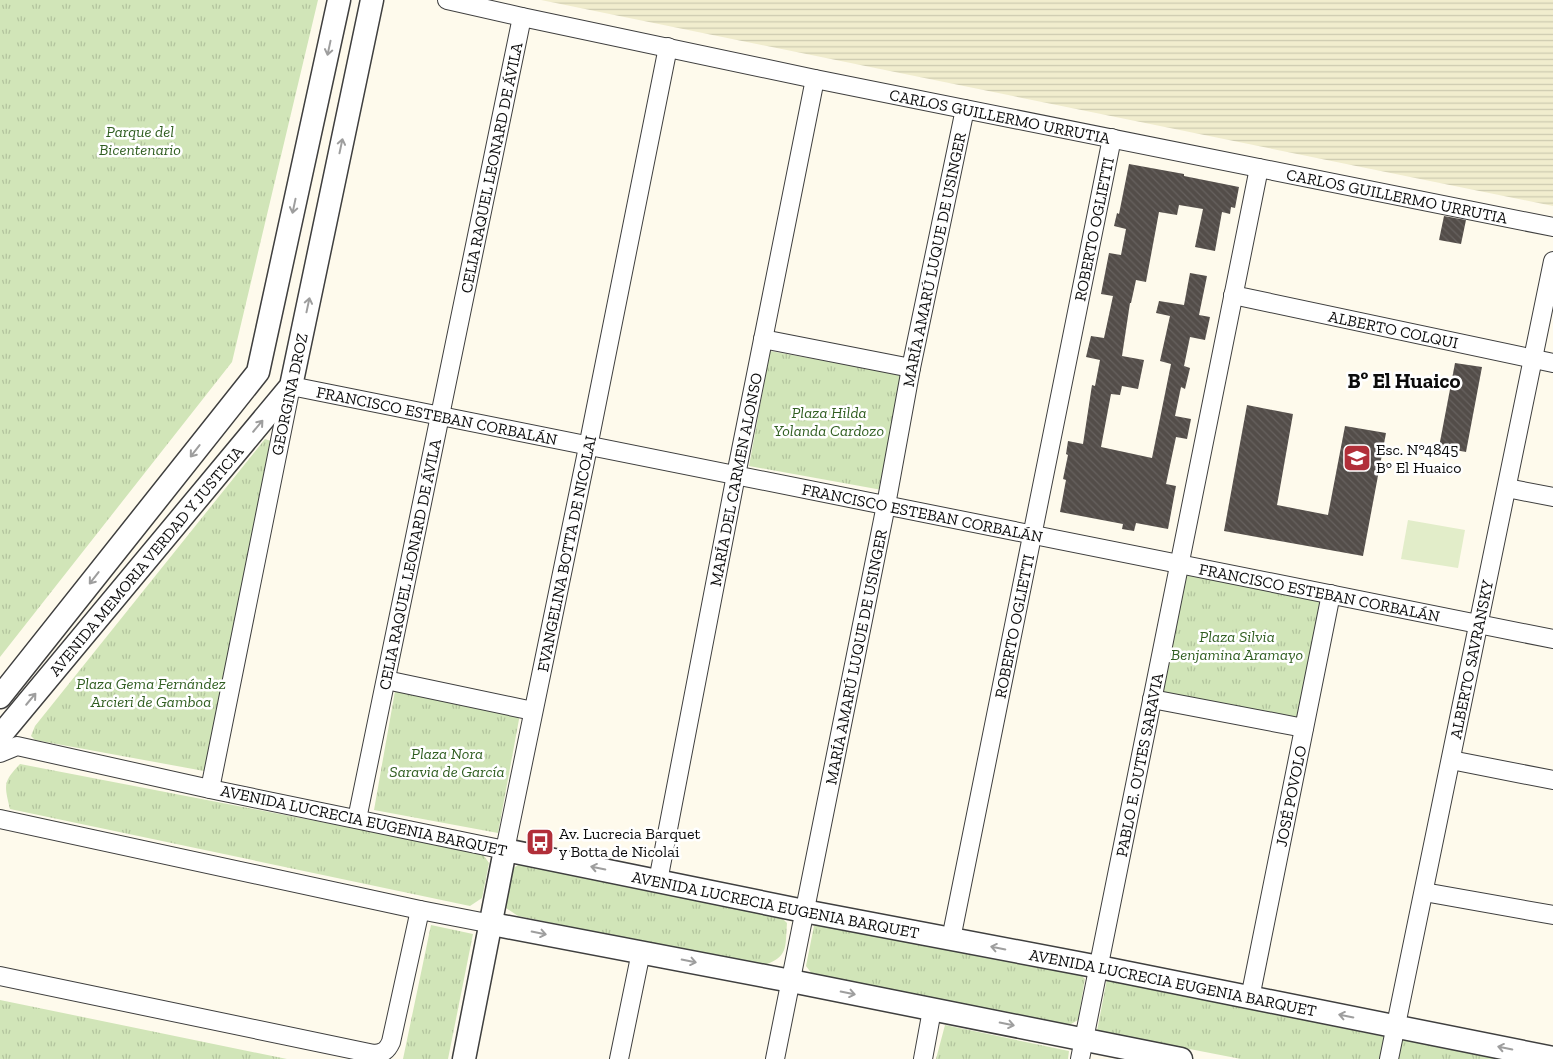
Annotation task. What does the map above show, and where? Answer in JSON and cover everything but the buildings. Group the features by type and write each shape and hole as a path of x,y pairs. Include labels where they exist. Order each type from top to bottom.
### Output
{"street":[{"name":"AVENIDA MEMORIA VERDAD Y JUSTICIA","path":"0,697 258,372 339,0"},
{"name":"GEORGINA DROZ","path":"210,788 290,386 372,0"},
{"name":"CARLOS GUILLERMO URRUTIA","path":"447,0 815,79 1553,227"},
{"name":"CELIA RAQUEL LEONARD DE ÁVILA","path":"357,819 522,17"},
{"name":"EVANGELINA BOTTA DE NICOLAI","path":"464,1059 668,47"},
{"name":"MARÍA DEL CARMEN ALONSO","path":"658,880 815,79"},
{"name":"MARÍA AMARÚ LUQUE DE USINGER","path":"775,1059 886,505 911,368 965,109"},
{"name":"ROBERTO OGLIETTI","path":"951,939 1112,138"},
{"name":"PABLO E. OUTES SARAVIA","path":"1082,1049 1259,168"},
{"name":"ALBERTO SAVRANSKY","path":"1389,1059 1553,261"},
{"name":"ALBERTO COLQUI","path":"1233,295 1553,363"},
{"path":"763,339 911,368"},
{"name":"AVENIDA MEMORIA VERDAD Y JUSTICIA","path":"0,736 290,386"},
{"name":"FRANCISCO ESTEBAN CORBALÁN","path":"290,386 1553,639"},
{"path":"1506,488 1553,497"},
{"name":"JOSÉ POVOLO","path":"1250,998 1331,594"},
{"path":"386,680 533,711"},
{"path":"1152,699 1304,728"},
{"name":"AVENIDA LUCRECIA EUGENIA BARQUET","path":"0,753 17,746 357,819 804,911 1099,967 1553,1058"},
{"path":"1451,760 1553,780"},
{"path":"0,819 420,910 932,1010 1082,1049 1181,1059"},
{"path":"1424,892 1553,915"},
{"path":"0,976 374,1054 383,1053 388,1049 391,1042 420,910"},
{"path":"620,1059 641,952"},
{"path":"923,1059 932,1010"}],"shaded area":[{"path":"541,0 1553,0 1553,206"}],"green space":[{"name":"Parque del Bicentenario","path":"0,0 318,0 232,362 0,657"},
{"name":"Plaza Hilda Yolanda Cardozo","path":"770,351 904,375 882,490 749,466"},
{"name":"Plaza Gema Fernández Arcieri de Gamboa","path":"265,439 274,442 204,771 35,740 31,736 35,726"},
{"path":"1408,520 1465,530 1458,568 1401,559"},
{"name":"Plaza Silvia Benjamina Aramayo","path":"1180,564 1331,594 1304,728 1152,699"},
{"name":"Plaza Nora Saravia de García","path":"395,691 520,714 498,833 374,810"},
{"path":"20,764 482,853 489,863 482,898 470,906 10,809 6,784 10,775"},
{"path":"526,860 774,910 787,923 784,950 777,959 762,966 518,916 506,908 512,869"},
{"path":"822,920 1077,971 1085,979 1078,1020 1064,1028 812,974 806,966 814,926"},
{"path":"431,925 473,934 448,1059 403,1059"},
{"path":"1107,979 1501,1059 1241,1059 1097,1031"},
{"path":"0,1000 287,1059 0,1059"},
{"path":"945,1025 1069,1051 1068,1059 936,1059"}],"place":[{"name":"Esc. N°4845 B° El Huaico","path":"1357,458"},
{"name":"Av. Lucrecia Barquet y Botta de Nicolai","path":"540,842"}],"district":[{"name":"Bº El Huaico","path":"1404,381"}]}
